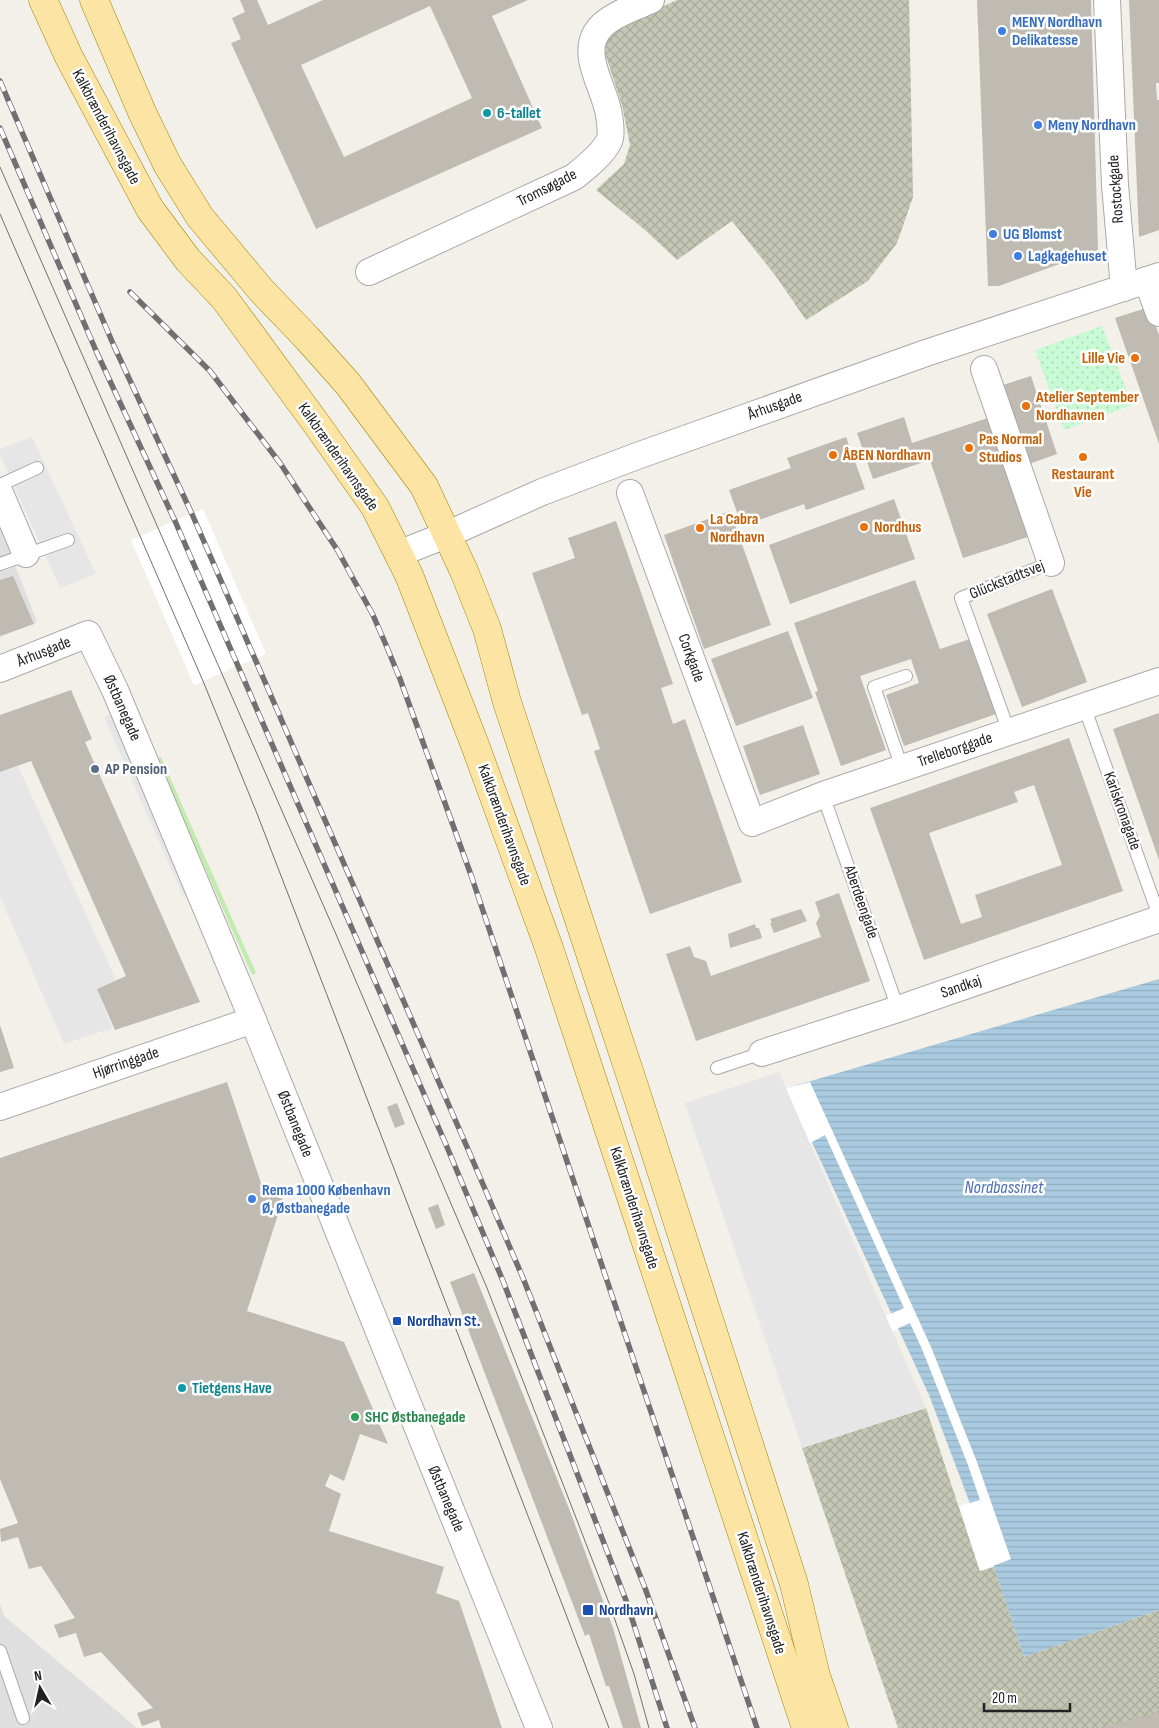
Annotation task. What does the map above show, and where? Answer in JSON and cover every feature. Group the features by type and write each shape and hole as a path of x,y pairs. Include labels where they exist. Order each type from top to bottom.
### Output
{"main road":[{"name":"Kalkbrænderihavnsgade","path":"43,0 69,57 150,209 188,260 224,298 318,426 375,507 409,575 475,745 549,948 806,1728"},
{"name":"Kalkbrænderihavnsgade","path":"94,0 154,138 167,164 200,217 261,290 348,384 424,486 464,571 487,629 507,702 631,1077 794,1584 816,1676 834,1728"}],"street":[{"name":"Tromsøgade","path":"369,272 574,177 596,158 610,141 608,108 592,59 592,44 597,29 611,18 651,0"},
{"name":"Rostockgade","path":"1107,0 1115,185 1143,281 1159,313"},
{"name":"Århusgade","path":"398,554 446,535 542,492 637,456 926,353 1143,281"},
{"name":"Glückstadtsvej","path":"984,369 1051,563"},
{"path":"0,493 26,554"},
{"name":"Corkgade","path":"630,493 752,823"},
{"name":"Århusgade","path":"0,669 88,634"},
{"name":"Østbanegade","path":"88,634 115,690 253,1020 539,1728"},
{"name":"Trelleborggade","path":"752,823 823,795 1159,680"},
{"name":"Sandkaj","path":"762,1053 898,1009 1159,917"},
{"name":"Hjørringgade","path":"0,1107 253,1020"}],"lane":[{"path":"0,485 37,468"},
{"path":"0,564 68,540"},
{"name":"Glückstadtsvej","path":"1009,732 961,598 1051,563"},
{"path":"902,768 874,687 906,676"},
{"name":"Karlskronagade","path":"1084,706 1159,917"},
{"name":"Aberdeengade","path":"823,795 898,1009"},
{"path":"717,1068 762,1053"},
{"path":"0,1651 23,1718"}],"shaded area":[{"path":"677,0 909,0 913,197 897,243 868,281 806,320 775,275 732,221 677,260 645,230 596,190 624,164 630,145 622,105 603,47 613,29"},
{"path":"32,437 96,574 60,588 0,455 0,449"},
{"path":"0,526 37,622 0,637"},
{"path":"114,713 194,894 184,898 104,717"},
{"path":"18,766 116,980 97,989 112,1028 64,1044 0,896 0,772"},
{"path":"779,1072 926,1408 802,1448 685,1103"},
{"path":"926,1408 980,1571 994,1567 1024,1657 1159,1610 1159,1728 898,1728 802,1448"},
{"path":"0,1604 4,1616 137,1728 0,1728"}],"green space":[{"path":"1102,326 1132,405 1064,430 1035,350"},
{"path":"161,757 256,973 252,975 157,759"}],"water":[{"name":"Nordbassinet","path":"1159,979 1159,1610 1024,1657 994,1567 929,1395 787,1088"}],"pier":[{"path":"203,509 266,654 194,685 131,540"},
{"path":"810,1082 931,1347 977,1462 1011,1559 980,1571 959,1506 980,1500 922,1349 910,1323 892,1331 886,1316 904,1308 825,1135 810,1143 786,1088"}],"building":[{"name":"6-tallet","path":"240,0 257,0 268,25 323,0 528,0 492,16 542,128 316,229 231,43 241,39 232,18 245,12","holes":["430,6 472,98 344,157 301,65"]},
{"name":"Meny Nordhavn","path":"977,0 1091,0 1098,250 999,286 988,286"},
{"path":"1129,0 1159,0 1159,83 1156,83 1157,100 1159,100 1159,230 1139,237"},
{"path":"1149,307 1159,335 1159,444 1115,318"},
{"path":"1031,376 1057,454 1029,464 1003,385"},
{"path":"994,416 1034,535 963,558 930,460 873,479 857,433 904,417 912,443"},
{"path":"846,437 865,489 806,510 804,504 742,526 729,490 791,468 787,458"},
{"path":"894,499 915,559 790,604 769,545"},
{"path":"730,511 771,625 704,649 664,535"},
{"path":"616,521 673,684 661,688 673,724 685,719 742,882 650,914 594,751 600,749 588,713 582,715 532,573 575,558 568,538"},
{"path":"13,576 34,624 0,636 0,580"},
{"path":"915,580 940,649 970,639 996,714 904,746 886,695 919,683 911,659 860,676 886,750 841,766 815,692 818,691 794,623"},
{"path":"1052,589 1087,682 1022,707 987,614"},
{"path":"788,631 813,698 736,726 711,659"},
{"path":"71,690 92,739 85,742 200,1002 115,1030 97,989 126,976 31,761 0,772 0,715"},
{"path":"1159,713 1159,860 1113,729"},
{"path":"803,725 820,774 760,795 743,746"},
{"path":"1069,738 1123,891 924,960 870,808","holes":["1034,785 1062,865 975,895 982,917 961,924 929,833 1018,802 1014,792"]},
{"path":"839,893 870,981 696,1041 666,954 690,946 694,957 706,961 711,976 821,937 816,923 820,916 815,902"},
{"path":"801,909 807,921 774,933 770,919"},
{"path":"755,924 756,928 759,928 762,938 730,948 728,934"},
{"path":"0,1025 14,1068 0,1072"},
{"name":"Tietgens Have","path":"227,1082 264,1192 283,1199 247,1311 344,1342 388,1444 360,1434 344,1481 330,1474 325,1486 341,1494 329,1531 444,1567 436,1593 459,1601 502,1728 161,1728 159,1720 142,1726 137,1713 153,1708 101,1652 84,1657 76,1633 59,1638 54,1625 75,1618 41,1566 29,1569 18,1537 1,1542 0,1529 18,1523 0,1479 0,1158"},
{"path":"397,1103 405,1124 395,1128 387,1107"},
{"path":"438,1204 445,1225 436,1229 428,1208"},
{"path":"474,1273 570,1511 613,1628 641,1728 623,1728 609,1686 606,1686 589,1634 585,1636 450,1282"},
{"path":"1159,1712 1159,1728 1104,1728 1104,1727"}],"tram line":[{"path":"0,167 335,932 487,1288 609,1603 634,1674 649,1728"},
{"path":"0,214 203,681 256,811 609,1728"}],"railway":[{"path":"0,81 114,346 192,514 523,1278 645,1588 695,1728"},
{"path":"0,128 97,353 175,521 447,1147 503,1281 627,1603 667,1728"},
{"path":"130,292 210,371 280,463 338,551 373,615 400,679 471,875 757,1728"}],"place":[{"name":"MENY Nordhavn Delikatesse","path":"1002,31"},
{"name":"6-tallet","path":"487,113"},
{"name":"Meny Nordhavn","path":"1038,125"},
{"name":"UG Blomst","path":"993,234"},
{"name":"Lagkagehuset","path":"1018,256"},
{"name":"Lille Vie","path":"1135,358"},
{"name":"Atelier September Nordhavnen","path":"1026,406"},
{"name":"Pas Normal Studios","path":"969,448"},
{"name":"ÅBEN Nordhavn","path":"833,455"},
{"name":"Restaurant Vie","path":"1083,457"},
{"name":"Nordhus","path":"864,527"},
{"name":"La Cabra Nordhavn","path":"700,528"},
{"name":"AP Pension","path":"95,769"},
{"name":"Rema 1000 København Ø, Østbanegade","path":"252,1199"},
{"name":"Nordhavn St.","path":"397,1321"},
{"name":"Tietgens Have","path":"182,1388"},
{"name":"SHC Østbanegade","path":"355,1417"},
{"name":"Nordhavn","path":"588,1610"}]}
